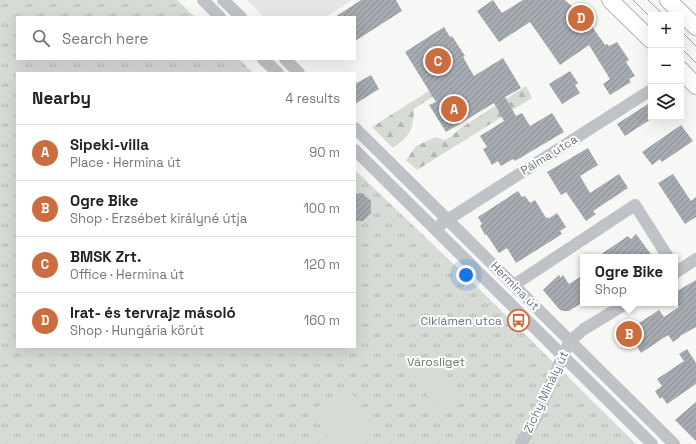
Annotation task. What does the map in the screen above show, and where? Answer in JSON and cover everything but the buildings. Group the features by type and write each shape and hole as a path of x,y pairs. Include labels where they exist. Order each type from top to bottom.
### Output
{"main road":[{"path":"610,0 648,37"},
{"path":"668,0 696,27"},
{"path":"684,73 696,86"}],"street":[{"path":"203,0 219,16"},
{"path":"223,0 240,16"},
{"path":"265,60 277,72"},
{"path":"286,60 298,72"},
{"name":"Pálma utca","path":"435,230 447,220 648,92"},
{"name":"Hermina út","path":"356,129 674,444"},
{"name":"Hermina út","path":"356,151 498,293 563,354 652,444"},
{"path":"514,285 635,205 666,254"},
{"path":"678,270 696,259"},
{"path":"570,340 622,306"},
{"name":"Zichy Mihály út","path":"521,444 537,416 570,340"}],"shaded area":[{"path":"247,0 352,0 328,16 263,16"}],"green space":[{"name":"Városliget","path":"0,0 177,0 194,16 16,16 16,60 240,60 252,72 16,72 16,348 356,348 356,171 464,274 636,444 0,444"},
{"path":"443,82 446,88 414,109 413,123 410,132 393,148 372,127"},
{"path":"526,86 532,98 417,170 406,160 416,146 436,137 444,140 451,137 458,130"},
{"path":"435,355 459,395 435,409 411,369"},
{"path":"348,387 376,431 355,444 332,444 311,411"}],"tram line":[{"path":"633,0 648,15"},
{"path":"648,0 661,12"},
{"path":"684,34 696,46"},
{"path":"684,51 696,63"}],"place":[{"name":"Irat- és tervrajz másoló","path":"581,18"},
{"name":"BMSK Zrt.","path":"438,61"},
{"name":"Sipeki-villa","path":"454,109"},
{"name":"Ciklámen utca","path":"518,321"},
{"name":"Ogre Bike","path":"629,334"}]}
